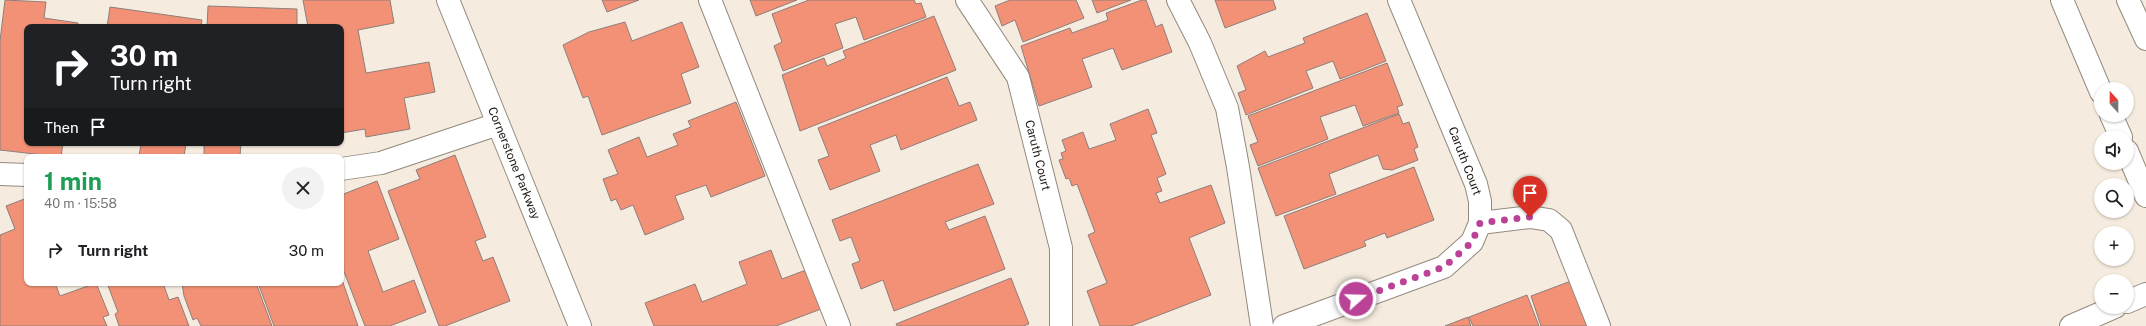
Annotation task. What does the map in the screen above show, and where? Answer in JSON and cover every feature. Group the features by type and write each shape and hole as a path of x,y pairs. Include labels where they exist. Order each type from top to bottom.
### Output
{"main road":[{"name":"Cornerstone Parkway","path":"448,0 580,326"},
{"path":"710,0 839,326"},
{"name":"Caruth Court","path":"967,0 1018,77 1061,248 1061,326"},
{"path":"1178,0 1200,43 1227,108 1238,167 1262,326"},
{"name":"Caruth Court","path":"1284,326 1444,267 1472,242 1480,223 1480,201 1476,184 1399,0"},
{"path":"2062,0 2097,82"},
{"path":"2128,0 2146,39"},
{"path":"344,169 381,164 498,124"},
{"path":"2134,162 2141,173 2146,196"},
{"path":"0,174 24,175"},
{"path":"1480,223 1530,217 1549,220 1561,230 1600,326"},
{"path":"2134,299 2146,294"},
{"path":"2071,326 2099,314"}],"building":[{"path":"5,0 46,2 44,18 78,23 24,24 24,146 63,146 61,154 35,154 0,150 0,41"},
{"path":"303,0 390,0 394,23 358,30 366,73 429,62 435,92 404,98 410,129 366,137 365,129 344,132 344,24 307,24"},
{"path":"602,0 639,0 607,12"},
{"path":"750,0 797,0 756,16"},
{"path":"809,0 914,0 916,4 921,3 926,17 864,40 856,17 835,24 843,48 783,71 774,46 782,42 772,14"},
{"path":"1010,0 1076,0 1084,18 1023,42 1015,20 1002,26 995,6"},
{"path":"1092,0 1131,0 1097,13"},
{"path":"1142,0 1146,0 1156,27 1162,24 1172,52 1122,70 1113,48 1082,59 1092,87 1039,106 1021,46 1070,28 1072,33 1108,20 1106,13"},
{"path":"1215,0 1273,0 1276,9 1225,28"},
{"path":"208,6 297,9 297,24 207,24"},
{"path":"110,7 202,20 201,24 107,24"},
{"path":"1367,13 1386,61 1340,79 1333,61 1306,71 1313,88 1246,115 1238,93 1246,90 1237,66 1265,51 1268,57 1305,43 1303,38"},
{"path":"934,16 956,70 800,131 782,75 824,58 827,66 846,58 843,51"},
{"path":"625,22 632,41 682,22 699,67 681,74 691,103 602,135 588,96 583,98 563,45 589,32"},
{"path":"1387,63 1403,105 1397,107 1399,113 1363,126 1355,105 1320,117 1328,139 1258,166 1250,145 1258,142 1248,116"},
{"path":"947,77 959,106 970,102 977,120 901,150 896,135 870,145 880,171 830,190 818,160 829,156 818,128"},
{"path":"736,102 765,176 711,197 706,185 675,196 684,219 645,235 633,205 621,210 616,199 611,201 603,179 618,174 608,150 639,137 647,157 678,145 673,134 691,127 688,121"},
{"path":"1148,109 1157,133 1151,135 1166,174 1157,178 1162,191 1156,193 1160,203 1211,185 1225,223 1189,238 1211,295 1131,326 1100,326 1087,291 1107,283 1088,235 1095,232 1077,184 1072,186 1069,178 1066,179 1059,160 1063,159 1061,153 1066,151 1062,140 1083,132 1089,149 1116,140 1110,124"},
{"path":"1399,114 1403,124 1409,122 1418,147 1414,149 1418,160 1392,170 1383,169 1378,155 1329,174 1336,194 1276,216 1258,168"},
{"path":"141,146 186,146 184,154 139,154"},
{"path":"204,146 241,146 240,154 204,154"},
{"path":"455,155 486,237 475,241 483,261 493,257 510,301 445,326 439,326 388,191 420,179 416,170"},
{"path":"978,164 994,204 945,222 949,230 985,216 1005,269 894,311 883,280 861,289 852,264 860,261 851,237 840,241 832,220"},
{"path":"1414,167 1434,220 1387,238 1385,233 1364,241 1366,246 1304,269 1284,216"},
{"path":"377,181 399,239 368,251 383,292 414,280 426,312 390,326 365,326 344,272 344,194"},
{"path":"24,199 24,286 56,286 60,296 88,286 97,286 109,315 103,317 107,326 0,326 0,235 15,229 6,206"},
{"path":"771,250 782,279 814,267 829,306 776,326 654,326 645,303 695,284 702,302 747,284 739,262"},
{"path":"1011,278 1029,324 1023,326 897,326 896,324"},
{"path":"1571,281 1589,326 1541,326 1531,296"},
{"path":"108,286 164,286 169,300 178,297 189,326 119,326 115,314 118,312"},
{"path":"182,286 257,286 272,326 201,326 197,318 193,320 184,296"},
{"path":"259,286 344,286 358,326 274,326"},
{"path":"1527,295 1539,326 1473,326 1469,317"},
{"path":"1468,317 1471,326 1445,326"}],"route":[{"path":"1356,299 1444,267 1472,242 1480,223 1530,217"}]}
